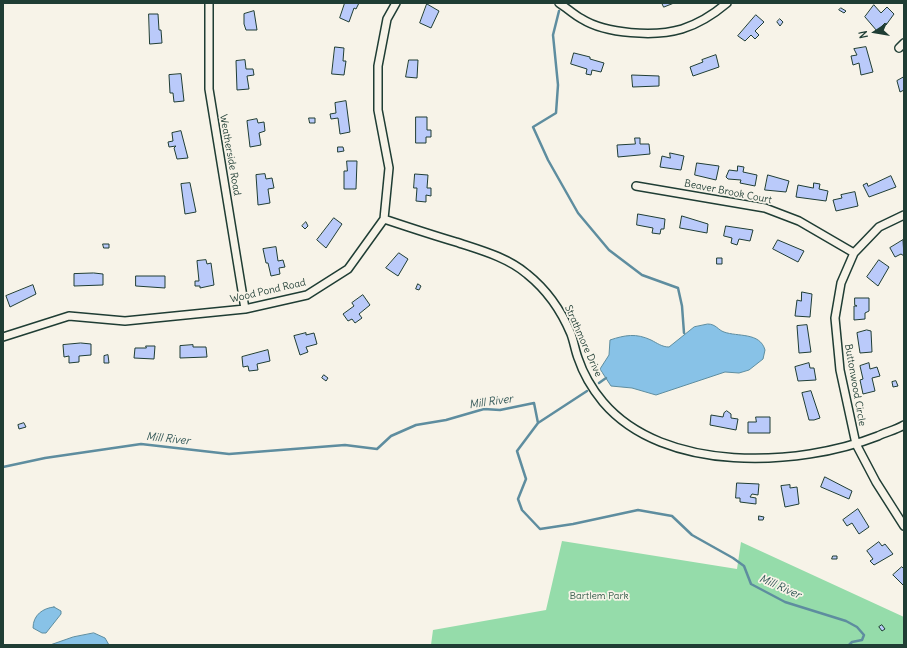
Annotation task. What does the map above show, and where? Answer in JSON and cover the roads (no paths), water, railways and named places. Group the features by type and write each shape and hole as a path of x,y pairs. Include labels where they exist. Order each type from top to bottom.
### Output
{"street":[{"name":"Weatherside Road","path":"209,3 209,89 245,309"},
{"path":"384,219 389,168 378,110 378,66 387,19 396,3"},
{"path":"559,3 583,20 609,29 648,34 682,29 711,16 727,3"},
{"name":"Beaver Brook Court","path":"636,186 765,208 799,221 854,253"},
{"name":"Buttonwood Circle","path":"904,214 879,227 854,253 841,283 835,318 840,370 856,444 876,482 904,526"},
{"name":"Wood Pond Road","path":"3,337 69,316 125,321 245,309 306,295 348,269 384,219"},
{"name":"Strathmore Drive","path":"384,219 481,250 506,260 526,273 547,292 562,313 588,380 603,402 626,422 652,438 680,448 709,454 756,459 810,455 856,444 904,425"}],"water":[{"path":"708,324 713,325 724,332 748,336 758,340 765,350 763,359 749,370 739,373 725,372 656,395 632,388 611,386 600,369 609,355 610,340 626,336 640,336 662,346 669,347 694,327"},
{"path":"54,607 61,611 61,614 46,633 42,633 33,628 33,623 39,613"},
{"path":"94,633 105,638 109,645 50,645 73,637"}],"waterway":[{"path":"559,11 553,35 558,85 556,113 533,127 548,160 578,213 609,250 642,275 678,288 682,306 684,333"},
{"path":"599,383 606,378"},
{"path":"538,423 587,391"},
{"name":"Mill River","path":"3,467 45,458 141,444 229,454 345,445 377,449 391,436 416,425 446,420 484,409 500,410 534,403 538,423 517,451 526,479 518,499 522,510 540,529 573,524 638,510 672,516 692,535 733,558 744,566 751,584 785,602 846,621 857,627 864,635 862,640 852,642 849,645"}],"park label":[{"name":"Bartlem Park","path":"599,596"}]}
